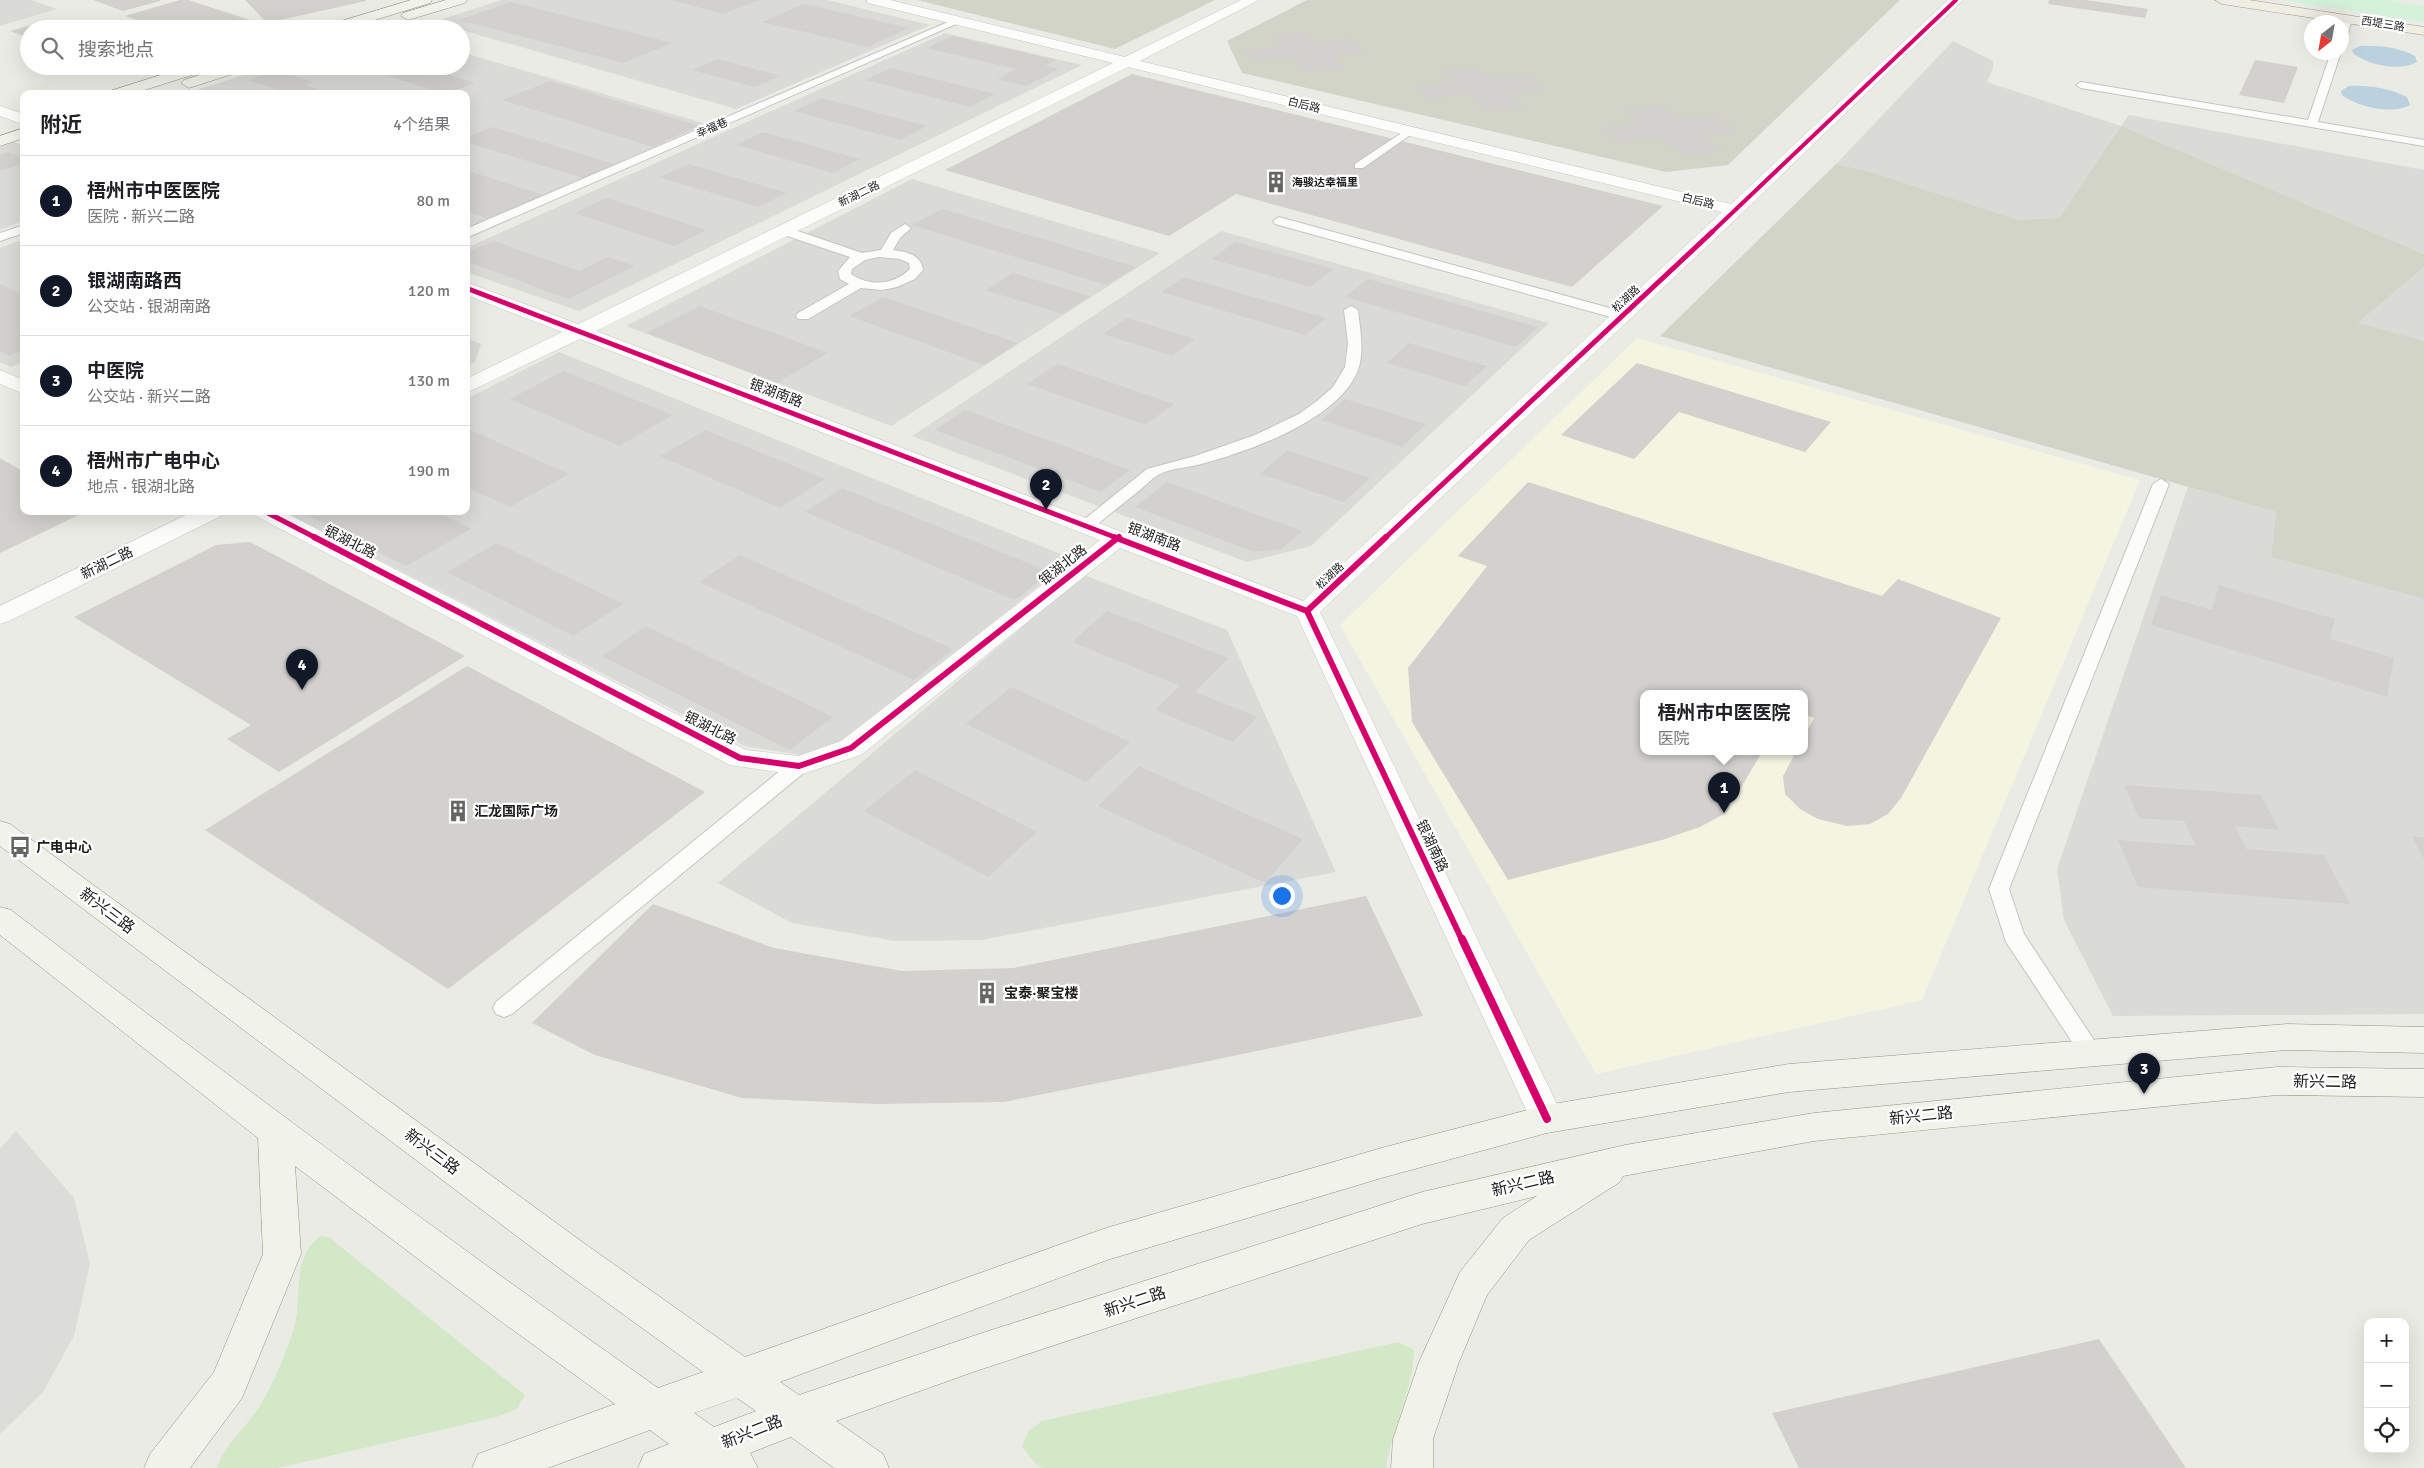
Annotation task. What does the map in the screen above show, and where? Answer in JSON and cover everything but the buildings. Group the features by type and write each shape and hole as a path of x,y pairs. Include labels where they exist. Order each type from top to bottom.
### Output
{"main road":[{"path":"359,20 425,0"},
{"path":"395,20 460,0"},
{"name":"西堤三路","path":"2222,0 2321,15"},
{"name":"西堤三路","path":"2281,0 2424,22"},
{"name":"西堤三路","path":"2349,19 2424,31"},
{"path":"128,90 177,75"},
{"path":"167,90 215,75"},
{"path":"0,128 20,122"},
{"path":"0,141 20,135"},
{"name":"新兴三路","path":"0,832 568,1253 868,1468"},
{"path":"0,918 275,1131 653,1410 724,1458"},
{"path":"493,1468 1106,1244 1385,1162 1548,1119 1789,1078 2288,1037 2424,1040"},
{"name":"新兴二路","path":"659,1468 724,1458 794,1416 985,1350 1422,1208 1625,1160 1814,1127 2267,1082 2424,1083"},
{"path":"165,1468 228,1385 282,1254 275,1131"},
{"path":"1412,1468 1413,1439 1439,1362 1474,1284 1516,1229 1625,1160"}],"street":[{"name":"白后路","path":"873,0 1735,210"},
{"name":"新湖二路","path":"470,385 1252,0"},
{"name":"松湖路","path":"1307,610 1623,316 1956,0"},
{"path":"0,111 20,119"},
{"name":"银湖南路","path":"470,290 1307,610 1548,1119"},
{"name":"新湖二路","path":"0,616 205,515"},
{"name":"银湖北路","path":"272,515 740,758 799,766 852,748 1119,537"}],"lane":[{"name":"幸福巷","path":"470,232 958,21"},
{"path":"2312,124 2333,60"},
{"path":"2081,85 2424,143"},
{"path":"1359,166 1410,131"},
{"path":"1295,210 1279,221 1623,316"},
{"path":"885,253 895,236 905,228"},
{"path":"0,237 20,230"},
{"path":"785,231 862,257"},
{"path":"885,253 902,255 914,260 917,270 913,276 894,284 882,286 859,284 850,281 845,276 844,271 853,260 862,257 885,253"},
{"path":"803,316 859,284"},
{"path":"1087,525 1152,472 1201,459 1262,437 1308,414 1324,402 1339,388 1349,373 1354,339 1351,310"},
{"path":"2092,1054 2014,936 1999,889 2161,484"},
{"path":"504,1008 799,766"}],"shaded area":[{"path":"0,0 31,0 57,9 20,20 0,26"},
{"path":"501,0 827,0 930,25 736,109 470,32 470,20 440,20"},
{"path":"917,0 1215,0 1115,49"},
{"path":"1307,0 1900,0 1728,165 1666,172 1242,73 1227,41"},
{"path":"2281,0 2384,0 2424,6 2424,22"},
{"path":"945,33 1082,65 579,311 470,273 470,246"},
{"path":"1953,41 1993,61 1993,68 1987,82 2121,126 2059,218 2019,220 1871,172 1836,164"},
{"path":"470,55 706,124 470,227 470,90 197,90 244,75 470,75"},
{"path":"2129,115 2424,170 2424,254 2121,126"},
{"path":"2121,126 2424,254 2424,267 2358,323 2424,341 2424,599 2271,557 2276,512 1660,336 1836,164 1871,172 2019,220 2059,218"},
{"path":"14,142 20,144 20,222 0,230 0,147"},
{"path":"912,179 1160,253 891,426 626,326"},
{"path":"1221,231 1549,323 1311,546 1247,562 912,436"},
{"path":"20,240 20,364 11,367 0,362 0,248"},
{"path":"2424,267 2424,341 2357,324"},
{"path":"1637,338 2140,480 1922,1000 1596,1074 1340,625"},
{"path":"470,340 481,344 475,362 470,364"},
{"path":"559,352 1073,559 843,740 801,755 745,746 291,515 470,515 470,397"},
{"path":"2188,487 2276,512 2271,557 2424,599 2424,1014 2113,1016 2064,920 2057,869"},
{"path":"1084,575 1227,630 1336,872 982,940 895,941 792,923 718,883"},
{"path":"16,1131 74,1198 90,1264 74,1336 43,1392 0,1434 0,1149"}],"green space":[{"path":"321,1236 330,1238 525,1395 517,1409 497,1417 278,1468 217,1468 224,1453 256,1412 278,1371 294,1328 301,1266 311,1245"},
{"path":"1398,1342 1414,1350 1413,1365 1386,1468 1043,1468 1036,1464 1022,1447 1028,1431 1042,1421"}],"water":[{"path":"2360,46 2381,46 2402,50 2415,56 2417,62 2410,65 2393,67 2375,64 2353,53 2352,50"},
{"path":"2349,86 2364,86 2393,91 2407,97 2410,105 2394,109 2365,106 2342,95 2341,91"}],"cycle path":[{"path":"1307,611 1956,0"},
{"path":"470,290 1307,611 1547,1119"},
{"path":"272,515 740,758 799,766 851,748 1119,537"}],"place":[{"name":"海骏达幸福里","path":"1276,182"},
{"name":"银湖南路西","path":"1046,510"},
{"name":"梧州市广电中心","path":"302,690"},
{"name":"汇龙国际广场","path":"458,811"},
{"name":"梧州市中医医院","path":"1724,813"},
{"name":"广电中心","path":"20,847"},
{"name":"宝泰·聚宝楼","path":"987,993"},
{"name":"中医院","path":"2144,1094"}]}
